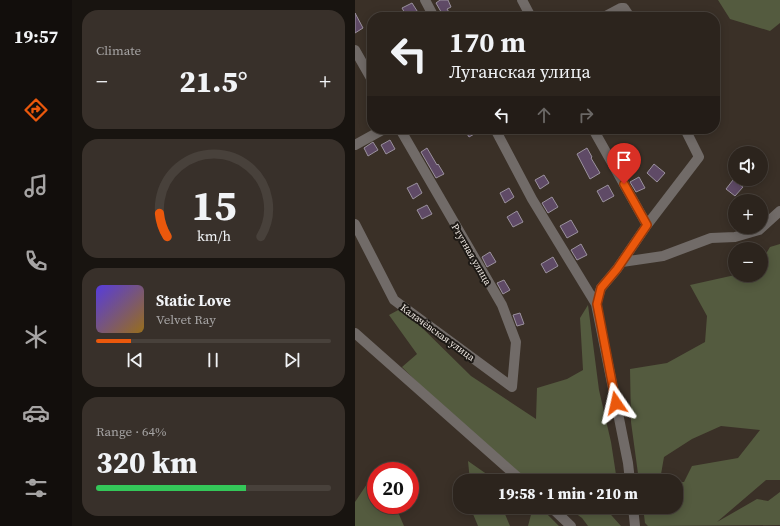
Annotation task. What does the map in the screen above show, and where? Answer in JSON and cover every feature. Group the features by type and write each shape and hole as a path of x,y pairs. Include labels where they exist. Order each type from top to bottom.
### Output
{"street":[{"path":"425,0 431,12"},
{"path":"521,0 528,12"},
{"path":"613,12 621,8 626,9 628,12"},
{"path":"355,50 367,71"},
{"path":"355,145 375,134"},
{"name":"Ртутная улица","path":"402,134 502,305 516,342 513,387"},
{"path":"498,134 532,199 597,304 629,474"},
{"path":"596,134 647,225"},
{"path":"597,304 601,288 622,262 647,225 699,157 688,134"},
{"path":"622,262 663,256 711,238 735,237 759,230 780,211"},
{"name":"Калачёвская улица","path":"355,224 394,300 513,387"},
{"path":"355,333 514,474"},
{"path":"558,514 571,526"},
{"path":"634,514 635,526"}],"green space":[{"path":"718,0 780,0 780,23 770,31 730,19"},
{"path":"780,244 780,480 766,480 717,522 757,499 768,501 780,492 780,525 648,526 645,523 644,514 683,514 683,482 692,466 738,458 760,430 721,426 692,439 664,457 661,474 638,474 631,422 630,369 667,363 705,342 707,316 690,285 728,277 728,282 768,282 768,250 770,247"},
{"path":"588,305 599,390 611,442 616,474 519,474 484,449 402,367 417,354 389,315 402,308 471,376 536,419 537,388 567,379 583,370 580,318"},
{"path":"468,461 487,474 469,474"},
{"path":"367,484 367,514 399,514 404,526 355,526 355,502"},
{"path":"473,514 505,514 510,526 478,526"},
{"path":"531,514 547,514 559,526 528,526"},
{"path":"577,514 610,514 621,526 588,526"}],"building":[{"path":"440,0 448,0 451,7 447,9 449,12 441,12 436,3"},
{"path":"412,3 418,12 404,12 402,8"},
{"path":"355,13 363,28 355,33"},
{"path":"467,134 474,134 469,137"},
{"path":"390,140 395,149 386,154 381,145"},
{"path":"373,142 378,150 368,156 364,148"},
{"path":"427,148 444,174 436,178 421,152"},
{"path":"587,148 600,173 590,179 577,154"},
{"path":"654,164 665,173 657,182 647,173"},
{"path":"544,175 549,183 540,189 535,180"},
{"path":"639,177 645,188 636,192 630,182"},
{"path":"417,183 422,193 413,199 407,188"},
{"path":"608,185 614,196 603,202 597,191"},
{"path":"728,186 743,187 737,194 732,194 726,189"},
{"path":"509,188 514,197 505,203 500,193"},
{"path":"552,197 558,207 548,213 542,203"},
{"path":"427,205 432,214 422,219 417,210"},
{"path":"517,211 523,222 513,227 507,217"},
{"path":"571,220 578,232 567,238 560,226"},
{"path":"581,244 587,255 577,260 571,250"},
{"path":"490,252 496,262 487,267 482,257"},
{"path":"553,257 558,266 546,273 541,264"},
{"path":"504,280 510,290 503,294 497,283"},
{"path":"520,313 524,324 517,326 513,315"}],"route":[{"path":"616,403 597,304 601,288 617,269 647,225 624,184"}]}
